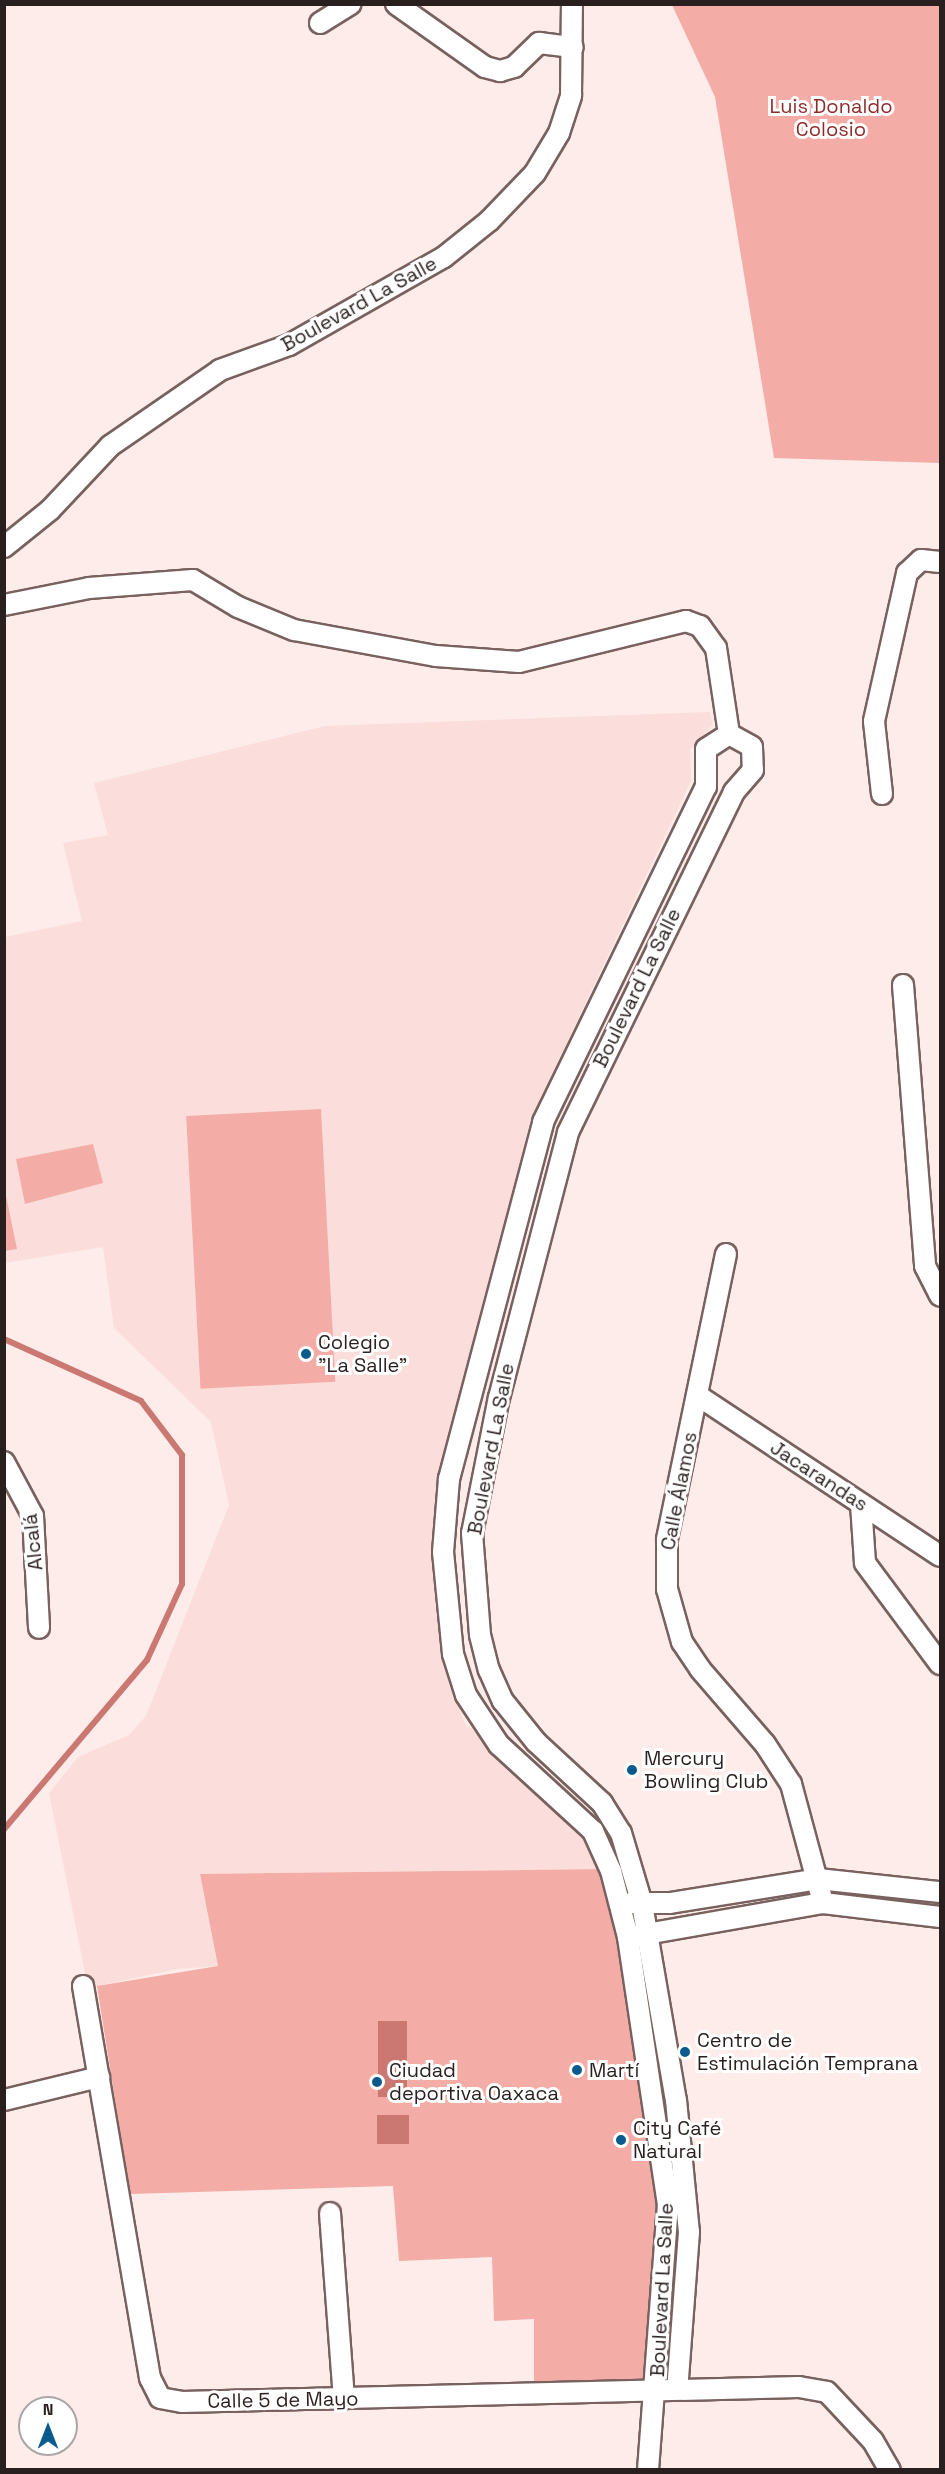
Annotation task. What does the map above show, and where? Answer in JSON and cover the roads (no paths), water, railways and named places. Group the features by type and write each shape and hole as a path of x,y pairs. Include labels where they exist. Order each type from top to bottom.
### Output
{"street":[{"path":"320,23 351,4"},
{"path":"396,4 485,67 500,71 514,67 539,43 573,47"},
{"name":"Boulevard La Salle","path":"4,547 50,510 110,446 220,370 289,345 444,257 489,221 535,173 559,133 572,95 572,4"},
{"path":"882,794 874,721 907,573 921,560 940,562"},
{"path":"4,605 89,588 193,580 238,607 294,630 436,656 519,662 686,621 700,626 716,648 729,734"},
{"name":"Boulevard La Salle","path":"729,734 748,742 754,764 734,792 572,1122 499,1397 472,1533 478,1624 489,1670 504,1701 536,1742 602,1803 621,1833 642,1904 676,2100 689,2232 667,2390 668,2205 621,1902 593,1831 499,1745 466,1695 453,1654 443,1552 447,1500 543,1122 706,787 706,749 729,734"},
{"path":"903,985 926,1266 940,1295"},
{"name":"Calle Álamos","path":"726,1254 667,1540 671,1615 700,1669 765,1744 791,1784 823,1903"},
{"name":"Jacarandas","path":"697,1395 940,1556"},
{"name":"Alcalá","path":"4,1462 33,1516 39,1628"},
{"path":"861,1504 865,1563 940,1664"},
{"path":"621,1902 642,1904 818,1879 940,1892"},
{"path":"628,1937 823,1903 940,1917"},
{"name":"Calle 5 de Mayo","path":"83,1986 156,2394 174,2402 799,2387 827,2392 873,2441 890,2469"},
{"path":"4,2100 99,2077"},
{"path":"330,2213 344,2398"},
{"path":"648,2469 667,2390"}],"waterway":[{"path":"4,1339 141,1401 182,1455 182,1584 147,1660 4,1829"}],"place":[{"name":"Colegio \"La Salle\"","path":"306,1354"},
{"name":"Mercury Bowling Club","path":"632,1770"},
{"name":"Centro de Estimulación Temprana","path":"685,2052"},
{"name":"Martí","path":"577,2070"},
{"name":"Ciudad deportiva Oaxaca","path":"377,2082"},
{"name":"City Café Natural","path":"621,2140"}],"park label":[{"name":"Luis Donaldo Colosio","path":"831,118"}]}
